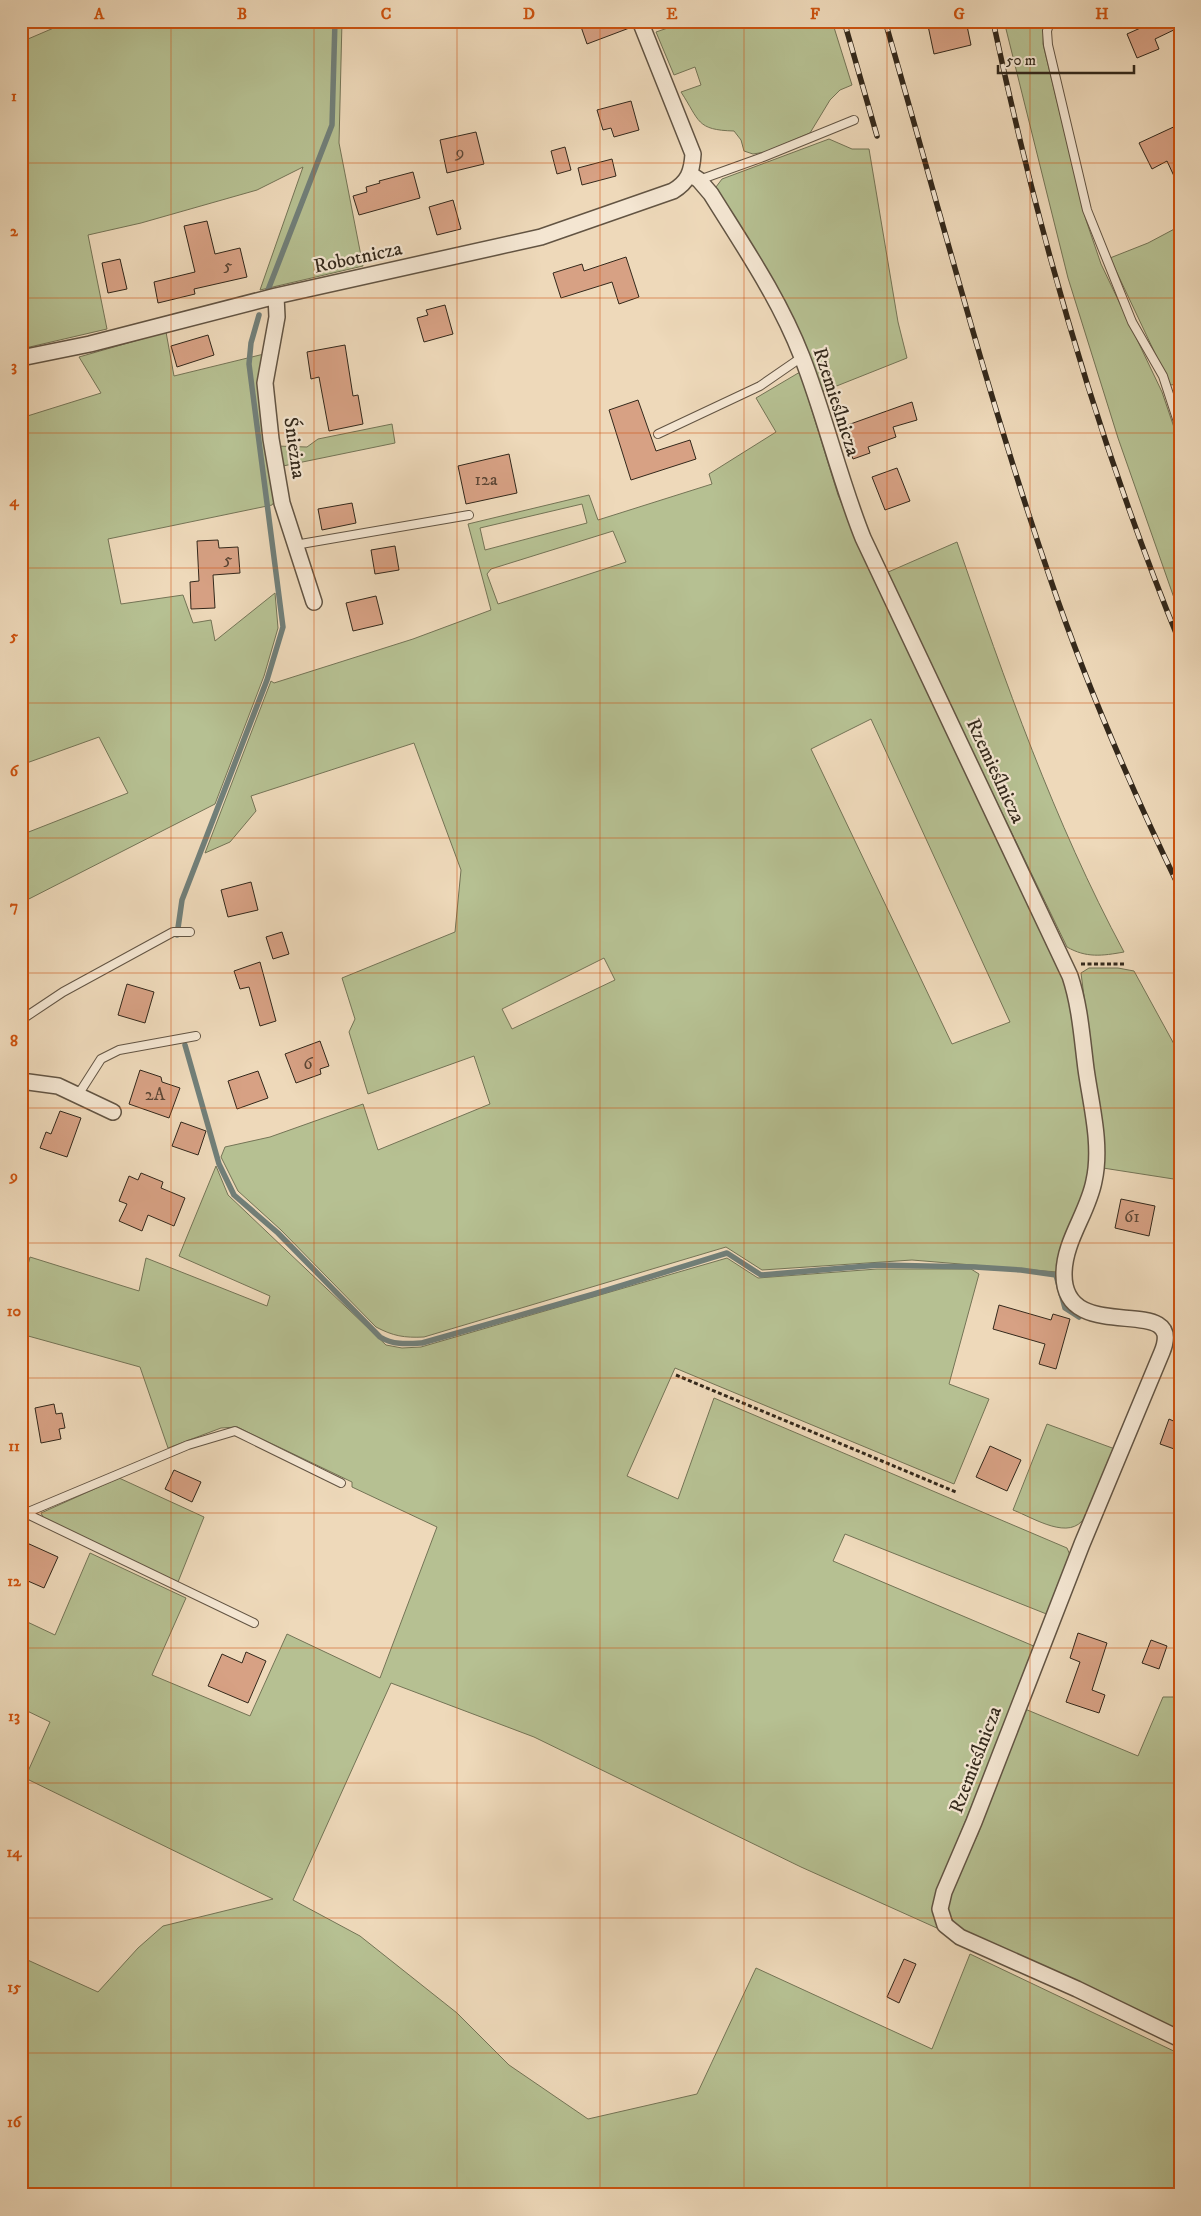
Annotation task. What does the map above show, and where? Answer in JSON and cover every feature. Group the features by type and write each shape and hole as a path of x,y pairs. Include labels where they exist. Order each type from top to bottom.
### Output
{"street":[{"path":"640,21 691,145 693,175"},
{"name":"Robotnicza","path":"21,358 90,344 276,296 541,237 673,191 693,175"},
{"name":"Rzemieślnicza","path":"693,175 711,194 776,298 802,358 845,492 863,538 1074,988 1097,1156 1091,1197 1065,1260 1064,1284 1074,1305 1083,1311 1100,1316 1148,1320 1158,1325 1164,1331 1166,1338 1162,1352 1082,1544 974,1822 944,1892 940,1909 945,1926 960,1938 1077,1989 1180,2039"},
{"name":"Śnieżna","path":"276,296 276,317 265,383 282,503 314,602"},
{"path":"21,1081 58,1086 112,1112"}],"lane":[{"path":"1050,21 1047,31 1048,45 1087,210 1132,322 1163,376 1180,428"},
{"path":"693,175 763,157 854,120"},
{"path":"658,434 760,386 802,358"},
{"path":"295,545 470,515"},
{"path":"21,1020 63,992 173,932 190,932"},
{"path":"78,1095 101,1059 119,1050 196,1036"},
{"path":"23,1514 188,1445 235,1431 341,1483"},
{"path":"23,1514 254,1623"}],"path":[{"path":"1065,966 1090,963 1126,964"},
{"path":"676,1375 956,1492"}],"green space":[{"path":"70,21 342,21 339,143 363,266 260,290 303,167 257,190 141,223 88,235 107,329 21,349 21,42"},
{"path":"688,21 832,21 852,85 840,90 830,100 810,133 765,152 753,154 744,151 741,140 734,131 712,129 700,122 681,92 701,85 695,67 674,75 656,32"},
{"path":"1004,21 1044,21 1043,44 1086,220 1101,264 1162,392 1180,445 1180,615 1118,438 1068,278"},
{"path":"829,139 852,149 869,149 898,322 907,358 819,393 716,187 722,179"},
{"path":"1180,226 1180,384 1170,385 1110,258 1148,243"},
{"path":"166,332 174,376 264,354 276,499 272,505 108,539 121,604 183,595 193,623 211,620 215,641 275,593 278,628 264,676 215,804 21,903 21,835 128,793 99,737 21,765 21,418 101,393 79,357"},
{"path":"800,372 838,495 866,561 1060,968 1071,997 1091,1154 1087,1186 1057,1272 912,1260 762,1270 726,1247 424,1337 405,1337 393,1334 376,1327 281,1230 238,1191 221,1157 225,1147 270,1137 363,1104 378,1150 490,1104 474,1056 368,1094 349,1032 355,1019 342,978 455,932 461,870 414,743 251,796 256,811 230,842 205,853 271,681 274,683 413,639 491,610 468,524 589,495 598,520 712,484 709,474 776,432 756,398","holes":["582,504 587,523 485,550 480,528","613,531 626,562 498,604 487,574 491,569","871,719 1010,1022 952,1044 811,749","604,958 615,980 512,1029 502,1009"]},
{"path":"392,424 395,443 283,466 276,446 307,447 318,439"},
{"path":"957,542 1012,699 1053,802 1075,853 1124,952 1094,955 1074,951 1067,947 886,573"},
{"path":"1089,968 1118,968 1134,971 1180,1055 1180,1180 1103,1168 1098,1106 1081,973"},
{"path":"216,1166 228,1195 386,1345 402,1348 421,1347 727,1258 758,1278 877,1269 971,1269 979,1274 949,1384 989,1399 954,1484 675,1368 627,1476 678,1499 714,1398 1067,1548 1070,1555 1049,1615 845,1534 833,1561 1036,1647 939,1886 935,1915 939,1929 801,1867 534,1737 391,1683 293,1900 360,1936 457,2013 509,2065 588,2119 697,2094 756,1968 932,2049 970,1954 1180,2054 1180,2195 21,2195 21,1957 98,1992 138,1948 163,1926 273,1899 25,1778 50,1722 21,1708 21,1619 55,1635 90,1553 186,1598 152,1675 250,1716 287,1634 380,1678 437,1527 352,1487 352,1482 237,1427 221,1428 168,1448 140,1367 21,1334 21,1292 30,1257 139,1291 146,1258 267,1306 270,1296 179,1256"},
{"path":"1047,1424 1115,1449 1085,1517 1078,1524 1070,1528 1051,1526 1013,1510"},
{"path":"119,1478 204,1517 178,1582 45,1521 41,1513"},
{"path":"1163,1697 1180,1697 1180,2038 959,1931 947,1910 948,1897 978,1834 1025,1709 1138,1756"}],"building":[{"path":"579,21 631,21 632,27 587,44"},
{"path":"927,21 966,21 971,45 934,54"},
{"path":"1156,21 1180,21 1180,27 1155,39 1159,49 1137,58 1127,34"},
{"path":"631,101 639,130 614,137 611,128 603,130 597,110"},
{"path":"1180,124 1180,189 1167,161 1152,169 1139,143"},
{"path":"476,132 484,164 447,173 440,140"},
{"path":"565,147 571,170 557,174 551,151"},
{"path":"612,159 616,176 582,185 578,168"},
{"path":"413,172 420,198 359,215 353,196 367,192 366,187 380,183 379,181"},
{"path":"453,200 461,229 437,235 429,207"},
{"path":"207,221 215,254 240,248 247,277 194,289 195,294 158,303 154,282 195,272 184,226"},
{"path":"626,257 639,297 619,304 612,282 561,298 553,273 582,264 584,271"},
{"path":"120,259 127,289 108,293 102,263"},
{"path":"445,305 453,334 424,342 417,318 428,315 426,310"},
{"path":"208,335 214,355 177,367 171,346"},
{"path":"345,345 353,396 358,395 363,424 329,431 319,377 311,379 307,352"},
{"path":"638,400 656,451 690,440 696,459 631,480 609,410"},
{"path":"912,402 917,420 893,427 896,437 868,447 870,453 853,459 842,427"},
{"path":"509,454 517,493 466,504 458,466"},
{"path":"897,468 910,501 885,510 872,477"},
{"path":"352,503 356,523 322,530 318,509"},
{"path":"218,540 219,548 238,547 240,573 213,575 215,608 191,609 190,582 199,581 197,541"},
{"path":"395,546 399,570 375,574 371,550"},
{"path":"376,596 383,624 353,631 346,603"},
{"path":"251,882 258,910 228,917 221,890"},
{"path":"282,932 289,954 273,959 266,937"},
{"path":"260,962 276,1021 260,1026 249,987 240,989 234,971"},
{"path":"127,984 154,992 145,1023 118,1015"},
{"path":"320,1041 329,1066 320,1069 321,1074 296,1083 285,1054"},
{"path":"140,1070 161,1077 162,1082 180,1088 169,1118 129,1104"},
{"path":"258,1071 268,1098 237,1109 228,1081"},
{"path":"60,1111 81,1118 67,1157 40,1148 46,1132 51,1134"},
{"path":"181,1122 206,1131 198,1155 172,1146"},
{"path":"141,1173 163,1182 161,1188 185,1198 174,1226 148,1215 142,1231 119,1221 127,1204 119,1201 129,1176 138,1180"},
{"path":"1121,1199 1155,1206 1149,1236 1115,1228"},
{"path":"999,1305 1051,1320 1053,1314 1070,1319 1056,1369 1039,1364 1045,1344 993,1329"},
{"path":"54,1404 56,1414 62,1413 65,1428 59,1429 61,1439 41,1443 35,1408"},
{"path":"1169,1419 1180,1424 1180,1451 1160,1444"},
{"path":"990,1446 1021,1460 1007,1491 976,1477"},
{"path":"174,1470 201,1482 192,1502 165,1489"},
{"path":"27,1543 58,1557 44,1588 21,1578 21,1555"},
{"path":"1078,1633 1107,1643 1092,1690 1105,1695 1099,1713 1066,1702 1080,1662 1070,1658"},
{"path":"1151,1640 1167,1646 1159,1669 1142,1663"},
{"path":"246,1652 266,1661 248,1703 208,1686 222,1654 242,1663"},
{"path":"904,1959 916,1964 899,2003 887,1997"}],"waterway":[{"path":"268,290 332,125 335,21"},
{"path":"177,935 182,900 267,680 283,627 249,364 251,343 259,315"},
{"path":"185,1045 219,1164 234,1195 278,1233 380,1337 395,1343 422,1343 594,1294 727,1253 761,1275 879,1265 975,1267 1021,1270 1056,1275 1065,1308 1079,1317"}],"railway":[{"path":"844,21 877,136"},
{"path":"885,21 984,370 1050,578 1110,735 1180,889"},
{"path":"993,21 1050,258 1073,336 1123,491 1180,643"}]}
